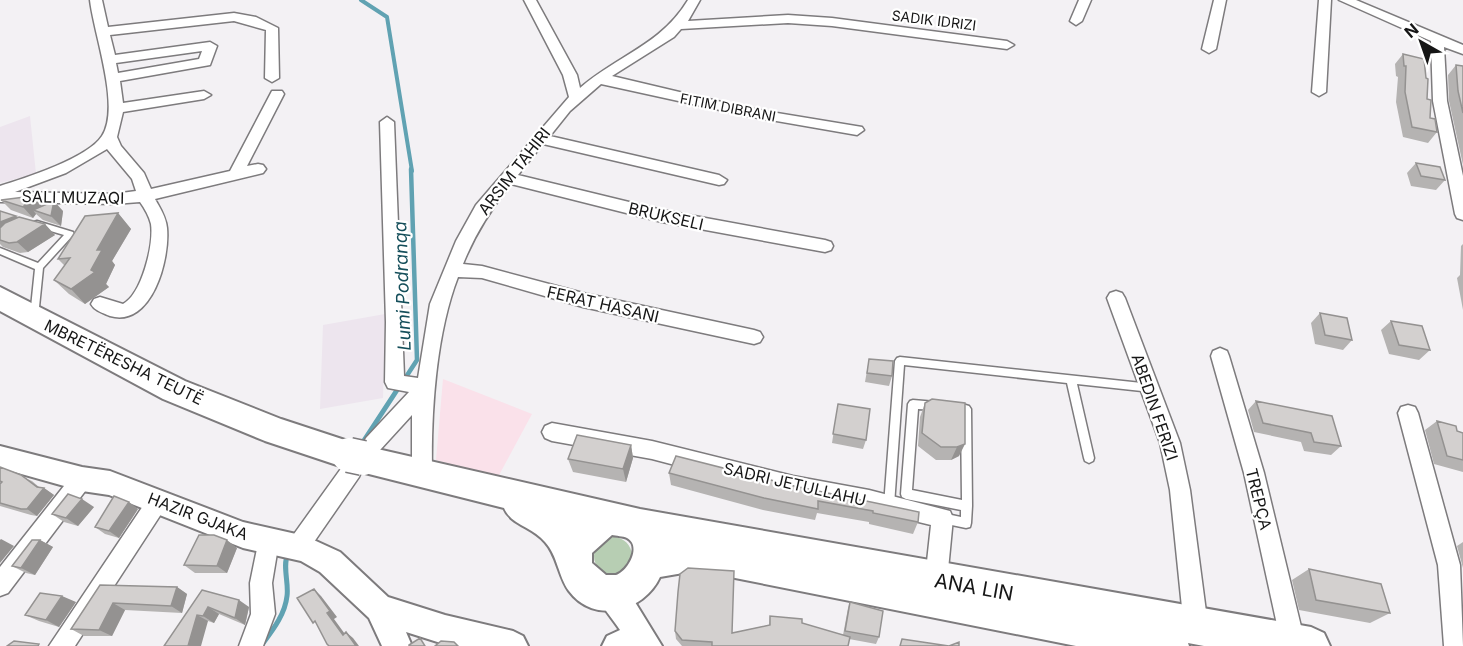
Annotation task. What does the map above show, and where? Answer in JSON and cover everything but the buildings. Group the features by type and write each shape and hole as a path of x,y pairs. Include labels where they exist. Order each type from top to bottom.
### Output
{"main road":[{"name":"MBRETËRESHA TEUTË","path":"0,298 174,390 276,431 359,457 624,522"},
{"name":"MBRETËRESHA TEUTË","path":"422,472 541,514 568,542 574,562"},
{"name":"ANA LIN","path":"624,522 721,538 936,580 1183,636"},
{"path":"624,522 650,542 634,579 593,589 585,584 574,562 581,537 594,525 624,522"},
{"name":"ANA LIN","path":"634,579 670,555 681,554 730,560 1183,636 1302,644"}],"street":[{"path":"0,191 76,162 95,152 110,138 114,109 111,78 96,0"},
{"path":"530,0 570,75 576,99"},
{"name":"ARSIM TAHIRI","path":"422,472 421,422 411,385 464,241 482,209 510,178 565,108 601,78 649,49 678,25 693,0"},
{"path":"1076,21 1084,0"},
{"path":"1209,49 1220,0"},
{"path":"1319,92 1325,0"},
{"path":"1345,0 1463,50"},
{"path":"1387,0 1387,19"},
{"path":"102,32 234,17 252,20 272,28 272,78"},
{"name":"SADIK IDRIZI","path":"678,25 788,19 832,22 1007,45"},
{"path":"1437,39 1440,101 1463,214"},
{"path":"108,60 210,46 205,62 111,78"},
{"name":"FITIM DIBRANI","path":"601,78 747,112 856,130"},
{"path":"235,175 277,94"},
{"path":"114,109 204,95"},
{"path":"251,646 263,614 261,583 288,545 359,457 411,385 394,311 387,122"},
{"name":"SALI MUZAQI","path":"110,138 114,148 139,177 145,196"},
{"path":"540,139 719,180"},
{"name":"SALI MUZAQI","path":"0,197 114,199 145,196 258,170"},
{"name":"BRUKSELI","path":"510,178 662,216 825,246"},
{"path":"100,304 122,311 135,307 145,294 157,251 159,223 145,196"},
{"name":"FERAT HASANI","path":"453,270 482,272 583,300 754,337"},
{"name":"ABEDIN FERIZI","path":"1116,298 1170,443 1180,490 1183,636"},
{"name":"TREPÇA","path":"1220,356 1302,644"},
{"path":"1408,413 1449,565 1456,646"},
{"name":"SADRI JETULLAHU","path":"552,432 652,450 793,486 942,518"},
{"name":"HAZIR GJAKA","path":"0,457 82,479 110,483 214,525 288,545 330,562 379,608 397,646"},
{"path":"0,585 82,479"},
{"path":"61,646 158,501"},
{"path":"936,580 942,518"},
{"path":"634,579 632,622 635,644"},
{"name":"HAZIR GJAKA","path":"379,608 460,636 513,646"}],"lane":[{"path":"28,222 70,234 39,267 34,317"},
{"path":"0,252 39,267"},
{"path":"889,505 900,361 1151,388"},
{"path":"1071,380 1089,458"},
{"path":"942,518 966,523 967,506 966,409 913,404 906,494 967,506"}],"shaded area":[{"path":"30,116 36,174 0,183 0,127"},
{"path":"385,314 383,398 320,409 323,325"},
{"path":"443,379 532,414 498,477 436,460"}],"green space":[{"path":"613,537 627,542 632,556 627,570 613,575 599,570 594,556 599,542"}],"waterway":[{"name":"Lumi Podranqa","path":"361,0 387,17 412,171"},
{"name":"Lumi Podranqa","path":"404,380 417,360 411,169"},
{"name":"Lumi Podranqa","path":"361,445 399,387"},
{"name":"Lumi Podranqa","path":"261,646 284,610 288,554"}]}
